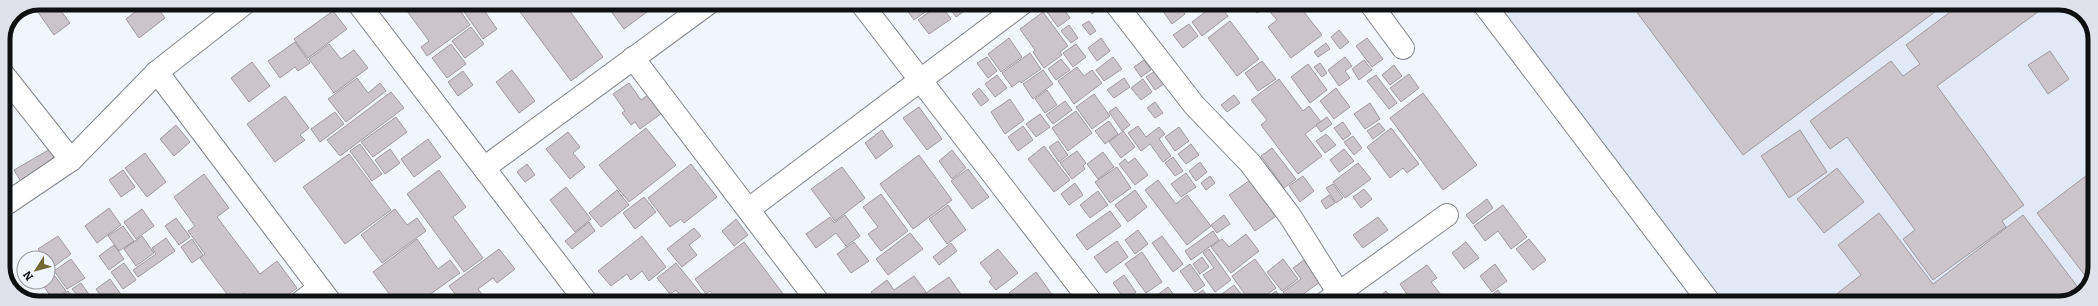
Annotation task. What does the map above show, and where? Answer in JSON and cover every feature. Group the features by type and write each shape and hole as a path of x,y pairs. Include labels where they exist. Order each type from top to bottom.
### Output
{"street":[{"path":"10,201 71,160 157,72 236,10"},
{"path":"363,10 582,296"},
{"path":"484,168 699,10"},
{"path":"866,10 918,80 1087,296"},
{"path":"748,209 918,80 1013,10"},
{"path":"1120,10 1194,105 1250,163 1290,216 1334,296"},
{"path":"1375,10 1403,48"},
{"path":"1488,10 1705,296"},
{"path":"633,58 814,296"},
{"path":"157,72 325,296"},
{"path":"10,83 71,160"},
{"path":"1341,296 1447,214"}],"shaded area":[{"path":"1481,10 2063,10 2077,16 2084,24 2088,37 2088,271 2084,282 2074,292 2063,296 1704,296"}],"building":[{"path":"37,10 60,10 70,23 54,35"},
{"path":"138,10 159,10 165,18 139,38 126,19"},
{"path":"460,10 470,25 427,56 421,47 429,41 407,11"},
{"path":"463,10 484,10 497,29 483,39"},
{"path":"518,10 569,10 603,57 571,81"},
{"path":"610,10 650,10 624,29"},
{"path":"907,10 928,10 914,20"},
{"path":"932,10 944,10 951,19 929,34 918,20"},
{"path":"951,10 966,10 956,17"},
{"path":"1050,10 1064,10 1070,18 1058,27 1047,12"},
{"path":"1089,10 1098,10 1092,14"},
{"path":"1162,10 1182,10 1185,14 1172,24"},
{"path":"1208,10 1223,10 1228,16 1202,36 1192,22"},
{"path":"1269,10 1302,10 1322,35 1291,58 1268,27 1277,20"},
{"path":"1635,10 1938,10 1743,155"},
{"path":"1953,10 2040,10 1937,86 2024,205 2002,221 2006,227 1933,280 1903,239 1915,230 1847,137 1830,149 1810,121 1891,61 1903,76 1920,64 1906,45"},
{"path":"333,11 347,29 308,58 294,39"},
{"path":"1043,12 1068,46 1060,52 1062,55 1044,68 1033,52 1035,50 1020,29"},
{"path":"1089,21 1096,31 1090,35 1082,25"},
{"path":"1230,21 1259,59 1237,76 1208,38"},
{"path":"1189,24 1198,36 1183,48 1173,35"},
{"path":"1069,25 1078,38 1071,43 1061,31"},
{"path":"471,27 484,44 465,58 452,41"},
{"path":"1339,30 1349,42 1340,49 1331,37"},
{"path":"1009,38 1022,57 1001,72 988,54"},
{"path":"1101,38 1110,51 1097,61 1088,48"},
{"path":"1367,38 1383,59 1372,67 1356,46"},
{"path":"295,42 310,63 298,71 295,67 280,78 268,61"},
{"path":"1326,43 1330,49 1318,57 1314,52"},
{"path":"329,44 341,59 354,50 368,68 334,93 309,59"},
{"path":"451,44 466,64 447,78 432,58"},
{"path":"1076,44 1086,57 1073,67 1063,53"},
{"path":"2050,51 2069,79 2048,94 2028,65"},
{"path":"1030,53 1041,69 1021,83 1020,81 1012,87 1002,73"},
{"path":"987,57 997,71 988,78 977,63"},
{"path":"1113,57 1122,69 1104,81 1096,70"},
{"path":"1345,57 1352,66 1345,71 1350,78 1339,86 1328,70"},
{"path":"1061,59 1070,70 1056,80 1048,69"},
{"path":"1144,60 1151,70 1141,77 1134,67"},
{"path":"1364,60 1372,70 1359,80 1352,69"},
{"path":"1262,61 1276,79 1258,91 1245,73"},
{"path":"252,62 270,86 249,102 231,78"},
{"path":"1320,63 1327,73 1322,77 1314,67"},
{"path":"1308,64 1327,90 1310,103 1291,77"},
{"path":"1394,65 1402,76 1390,85 1382,75"},
{"path":"1077,67 1084,76 1092,70 1102,83 1074,104 1058,81"},
{"path":"512,70 535,101 519,113 496,82"},
{"path":"1043,70 1053,84 1033,99 1023,84"},
{"path":"463,71 473,85 458,96 448,82"},
{"path":"1155,71 1164,84 1155,90 1146,77"},
{"path":"1409,74 1419,88 1401,102 1390,88"},
{"path":"997,75 1007,88 995,97 985,84"},
{"path":"1376,75 1397,103 1389,109 1367,81"},
{"path":"357,78 368,93 380,83 386,91 346,122 328,99"},
{"path":"1124,78 1130,87 1114,98 1107,90"},
{"path":"1143,79 1152,92 1141,100 1131,88"},
{"path":"1279,79 1303,111 1309,106 1321,122 1305,134 1322,156 1298,174 1261,125 1267,120 1251,100"},
{"path":"629,83 641,100 649,94 662,113 640,129 635,122 631,125 622,113 625,111 613,94"},
{"path":"979,88 989,100 981,106 972,94"},
{"path":"1336,88 1350,107 1334,119 1320,101"},
{"path":"1047,90 1057,105 1045,113 1035,99"},
{"path":"391,92 404,108 340,156 327,140"},
{"path":"1423,93 1477,165 1443,190 1390,118"},
{"path":"1094,94 1110,116 1092,129 1076,107"},
{"path":"1234,95 1240,103 1227,112 1221,105"},
{"path":"285,96 309,128 300,135 305,140 275,162 247,124"},
{"path":"1010,99 1024,120 1005,134 991,112"},
{"path":"1065,101 1072,110 1053,124 1046,115"},
{"path":"1155,102 1163,113 1155,118 1147,108"},
{"path":"1370,103 1380,119 1365,129 1354,114"},
{"path":"919,107 942,139 927,150 903,118"},
{"path":"1116,107 1130,125 1122,131 1109,112"},
{"path":"1076,111 1092,133 1068,151 1052,128"},
{"path":"335,112 344,124 320,142 311,129"},
{"path":"1040,114 1050,127 1036,137 1026,124"},
{"path":"396,117 407,132 373,157 361,142"},
{"path":"1327,117 1332,124 1321,132 1316,125"},
{"path":"1109,121 1118,134 1105,144 1095,131"},
{"path":"1343,122 1351,134 1343,140 1334,128"},
{"path":"1379,123 1385,130 1373,139 1367,131"},
{"path":"176,125 190,142 174,156 160,139"},
{"path":"1023,126 1033,140 1018,151 1008,137"},
{"path":"1138,126 1146,137 1159,127 1165,134 1159,139 1171,156 1163,162 1150,144 1141,151 1128,133"},
{"path":"1179,127 1189,141 1175,151 1165,137"},
{"path":"646,128 676,165 629,202 599,165"},
{"path":"1391,128 1419,164 1407,173 1403,168 1390,178 1367,147"},
{"path":"882,130 893,146 876,159 865,143"},
{"path":"1800,130 1827,172 1789,198 1761,156"},
{"path":"1123,131 1135,147 1121,158 1109,142"},
{"path":"568,132 580,147 573,153 585,167 570,179 546,149"},
{"path":"1326,134 1336,145 1325,153 1316,141"},
{"path":"1353,136 1362,148 1354,155 1344,142"},
{"path":"428,139 441,157 414,177 401,159"},
{"path":"1058,141 1068,155 1059,162 1049,147"},
{"path":"360,144 382,174 372,181 350,151"},
{"path":"1191,144 1199,155 1186,164 1178,154"},
{"path":"1044,146 1070,180 1054,192 1028,159"},
{"path":"52,148 61,163 23,185 14,170"},
{"path":"1272,148 1296,179 1284,188 1261,156"},
{"path":"390,149 400,163 385,174 375,160"},
{"path":"1344,149 1354,161 1339,172 1330,160"},
{"path":"952,150 966,168 952,179 939,161"},
{"path":"1077,151 1086,163 1083,166 1085,169 1072,179 1060,163"},
{"path":"1103,152 1114,167 1098,179 1087,164"},
{"path":"145,153 166,182 147,197 125,168"},
{"path":"349,154 391,210 345,244 303,187"},
{"path":"919,155 952,200 913,229 880,184"},
{"path":"1173,157 1183,171 1175,176 1165,163"},
{"path":"1135,158 1148,175 1135,185 1119,164 1125,159 1128,163"},
{"path":"1200,162 1207,172 1196,181 1189,171"},
{"path":"1358,163 1371,179 1345,198 1333,182"},
{"path":"527,164 535,175 525,182 517,172"},
{"path":"691,164 717,197 684,223 681,219 670,227 648,198"},
{"path":"842,167 865,198 835,221 811,189"},
{"path":"1117,167 1131,188 1110,203 1095,182"},
{"path":"1837,168 1864,202 1824,233 1797,199"},
{"path":"968,169 989,197 972,209 951,181"},
{"path":"123,170 135,187 121,197 109,180"},
{"path":"439,170 466,207 453,217 483,258 464,272 407,194"},
{"path":"1186,173 1196,187 1181,197 1171,184"},
{"path":"204,174 229,208 217,217 260,274 277,261 297,288 286,296 246,296 244,293 240,296 228,296 200,258 205,254 188,231 195,226 174,197"},
{"path":"2088,174 2088,271 2086,277 2037,213"},
{"path":"1210,176 1215,183 1206,190 1201,183"},
{"path":"1303,176 1314,191 1300,202 1289,186"},
{"path":"1253,178 1279,214 1255,231 1229,195"},
{"path":"1158,180 1176,204 1187,195 1211,226 1187,245 1145,190"},
{"path":"1075,183 1083,195 1069,205 1061,194"},
{"path":"1333,184 1343,198 1336,203 1326,188"},
{"path":"566,187 591,219 575,232 550,200"},
{"path":"1364,189 1372,199 1361,208 1353,197"},
{"path":"617,190 629,205 601,227 589,213"},
{"path":"1135,190 1147,207 1128,222 1115,205"},
{"path":"1098,191 1108,205 1090,218 1080,205"},
{"path":"881,194 908,231 881,251 868,234 878,227 863,207"},
{"path":"1329,195 1335,203 1326,209 1321,201"},
{"path":"644,197 656,212 635,229 623,213"},
{"path":"1487,199 1493,208 1473,224 1466,215"},
{"path":"948,205 966,230 947,244 929,219"},
{"path":"1503,205 1527,237 1511,249 1498,231 1485,241 1474,226"},
{"path":"109,208 121,225 97,243 85,226"},
{"path":"142,209 154,226 136,239 124,222"},
{"path":"395,209 407,225 417,218 426,231 382,263 361,235"},
{"path":"1110,211 1121,226 1087,250 1076,235"},
{"path":"1879,213 1933,284 2023,215 2079,288 2074,292 2063,296 1834,296 1861,275 1838,245"},
{"path":"845,215 860,236 846,246 836,233 816,248 806,234 830,217 834,223"},
{"path":"1224,215 1230,224 1217,233 1211,225"},
{"path":"1378,217 1388,230 1363,248 1353,235"},
{"path":"176,218 190,237 179,245 165,226"},
{"path":"736,219 748,235 734,246 722,231"},
{"path":"589,222 595,231 572,249 565,241"},
{"path":"123,226 134,241 119,251 108,236"},
{"path":"694,228 701,236 689,245 697,255 682,267 667,249"},
{"path":"1138,230 1148,244 1135,254 1125,240"},
{"path":"1213,231 1219,240 1191,260 1185,251"},
{"path":"910,233 923,249 888,275 876,259"},
{"path":"1246,234 1259,251 1231,273 1211,247 1222,239 1229,247"},
{"path":"58,236 71,254 56,265 56,250 38,249"},
{"path":"142,236 154,253 136,266 124,249"},
{"path":"642,236 666,267 649,281 642,271 631,280 627,274 611,286 598,271"},
{"path":"1162,236 1183,264 1173,272 1152,243"},
{"path":"166,238 175,251 138,277 133,270 156,254 152,248"},
{"path":"192,239 203,255 192,263 181,247"},
{"path":"417,239 438,269 450,260 460,273 428,296 391,296 373,272"},
{"path":"1529,239 1546,260 1533,270 1516,249"},
{"path":"1117,241 1128,257 1106,273 1094,257"},
{"path":"744,242 785,296 714,296 710,291 706,294 695,279"},
{"path":"854,242 869,261 851,273 837,254"},
{"path":"1466,242 1479,258 1464,269 1452,253"},
{"path":"951,243 957,251 939,265 933,257"},
{"path":"114,245 124,259 109,270 99,256"},
{"path":"499,249 515,269 497,283 493,278 478,289 484,296 457,296 449,286"},
{"path":"998,249 1018,273 996,290 989,282 992,278 980,263"},
{"path":"1209,249 1231,280 1215,292 1203,275 1214,268 1203,253"},
{"path":"1142,252 1162,282 1146,293 1125,264"},
{"path":"1202,257 1209,267 1200,274 1193,264"},
{"path":"71,259 85,278 67,289 56,274 56,270"},
{"path":"1255,259 1276,288 1265,296 1246,296 1232,276"},
{"path":"1283,259 1298,279 1282,291 1267,272"},
{"path":"1304,260 1320,282 1301,296 1286,296 1283,292 1301,279 1293,268"},
{"path":"124,263 136,280 123,289 111,272"},
{"path":"676,263 703,296 681,296 676,290 670,294 657,278"},
{"path":"1190,264 1205,285 1195,292 1180,271"},
{"path":"1495,264 1507,281 1492,292 1480,276"},
{"path":"1427,265 1437,278 1431,282 1442,296 1408,296 1400,284"},
{"path":"1036,272 1053,296 1011,296 1009,293"},
{"path":"1124,275 1136,292 1130,296 1122,296 1113,283"},
{"path":"914,276 926,292 921,295 922,296 874,296 871,292 887,280 894,290"},
{"path":"56,277 66,291 59,296 50,296 46,290 56,290"},
{"path":"949,277 962,296 924,296 923,295"},
{"path":"110,279 122,296 101,296 96,289"},
{"path":"81,283 90,296 78,296 72,289"},
{"path":"1234,285 1243,296 1219,296"},
{"path":"1168,287 1175,296 1156,296"},
{"path":"1203,290 1207,296 1195,296"},
{"path":"1498,290 1502,296 1491,296"},
{"path":"68,291 71,296 61,296"},
{"path":"1276,291 1280,296 1269,296"},
{"path":"1386,291 1390,296 1380,296"}]}
